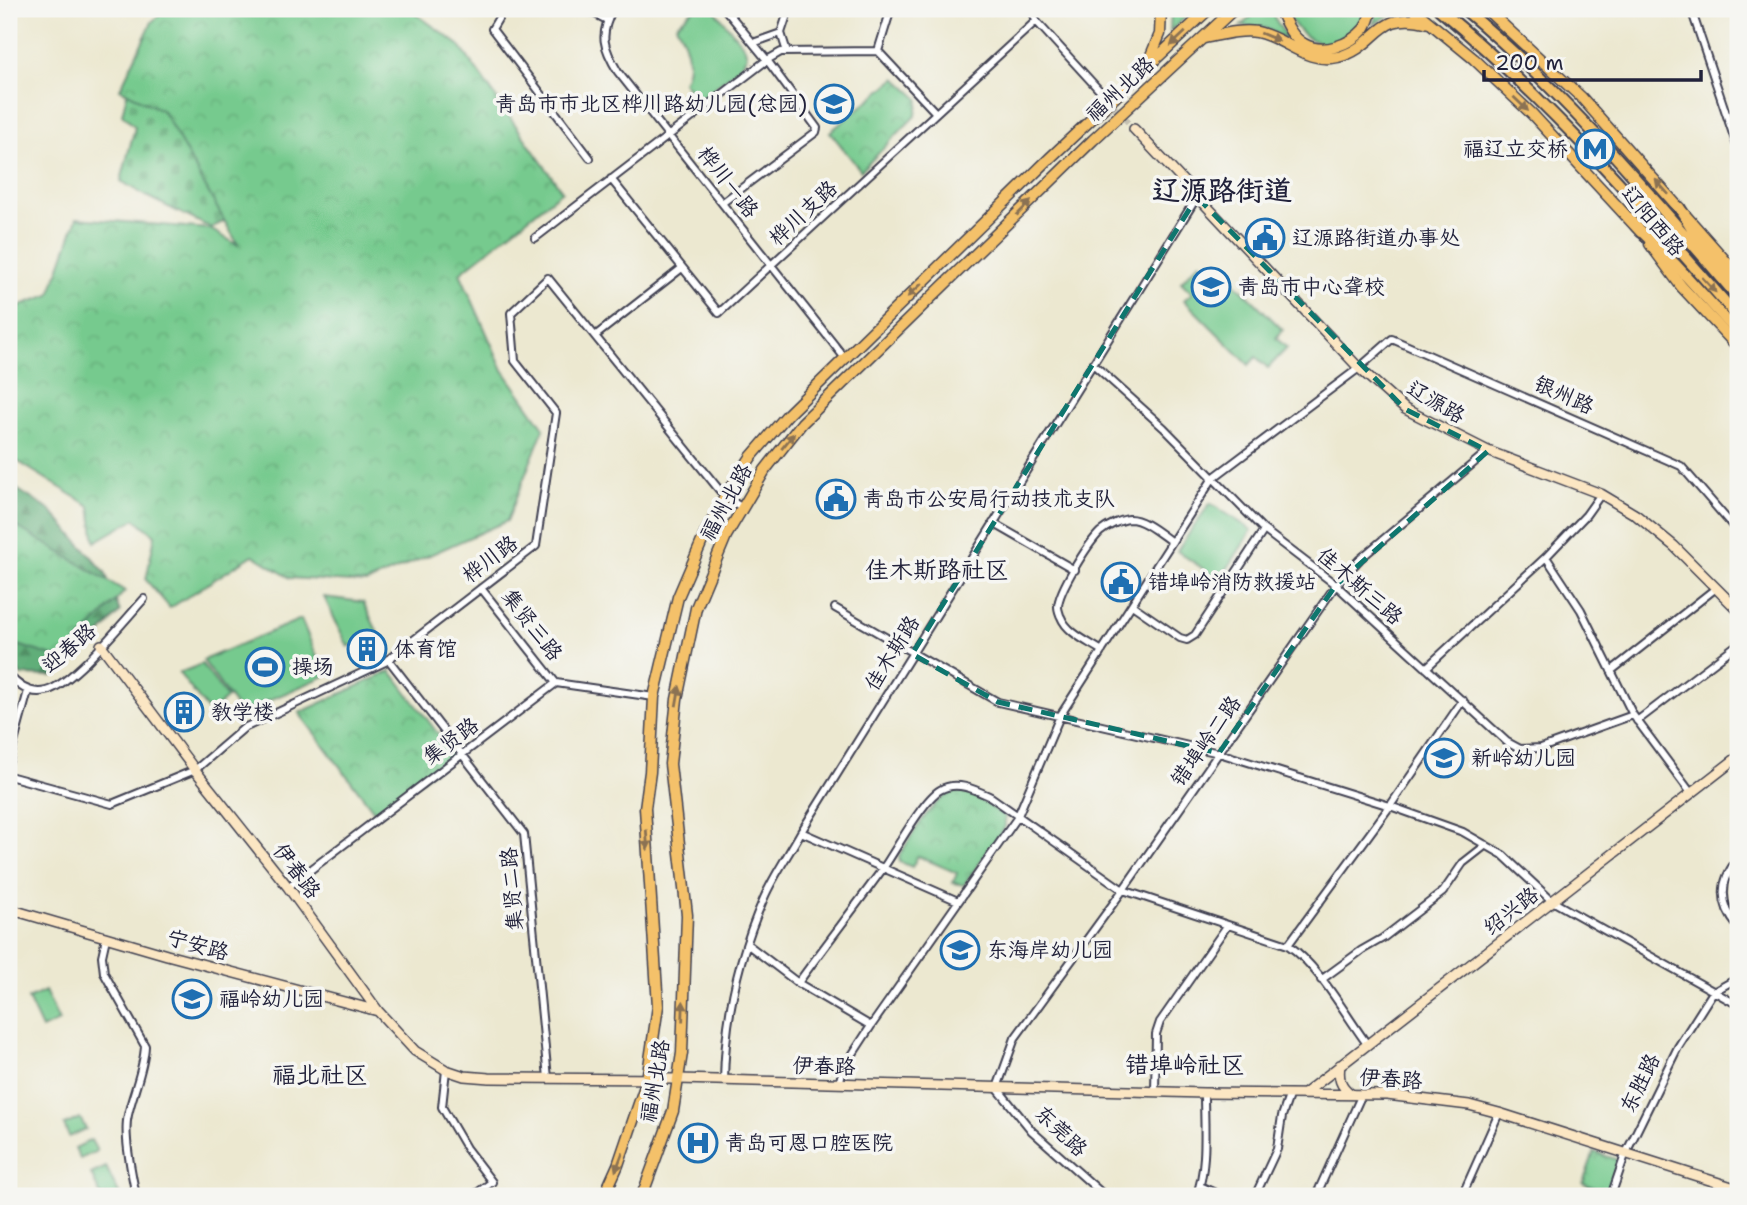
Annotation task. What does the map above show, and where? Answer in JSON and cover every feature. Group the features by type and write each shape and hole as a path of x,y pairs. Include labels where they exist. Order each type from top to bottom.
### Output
{"highway":[{"name":"辽阳西路","path":"1439,9 1485,47 1549,108 1738,317"},
{"name":"辽阳西路","path":"1464,9 1493,33 1569,107 1738,297"},
{"path":"1679,207 1699,240 1738,285"},
{"path":"1636,226 1738,333"}],"main road":[{"path":"1146,69 1160,34 1161,9"},
{"name":"福州北路","path":"604,1196 618,1165 647,1080 658,1006 645,808 654,697 678,597 706,532 751,457 788,414 844,357 1209,9"},
{"name":"福州北路","path":"642,1196 673,1111 682,1053 687,915 670,764 677,699 696,608 726,536 765,470 802,424 1093,140 1234,9"},
{"path":"1279,9 1288,29 1304,45 1325,48 1349,42 1365,27 1372,9"},
{"name":"辽阳西路","path":"1413,9 1435,25 1532,114 1636,226 1681,286 1738,347"},
{"name":"辽阳西路","path":"1487,9 1582,98 1738,275"},
{"path":"1203,38 1255,31 1274,37 1296,51 1319,59 1338,57 1353,51 1377,31 1400,19 1411,18 1435,25"}],"street":[{"path":"504,9 492,29 590,158"},
{"path":"586,9 607,20 613,9"},
{"path":"722,203 816,132 817,128 725,9"},
{"path":"787,52 781,33 789,9"},
{"path":"878,51 891,9"},
{"path":"1032,9 1037,21 1100,91"},
{"path":"1691,9 1738,149"},
{"name":"桦川一路","path":"607,20 603,35 604,46 611,60 844,357"},
{"name":"桦川支路","path":"611,179 719,313 1037,21"},
{"path":"753,43 781,33"},
{"path":"535,238 781,52 878,51 936,113"},
{"name":"辽源路","path":"1134,129 1359,368 1405,409 1488,451 1601,494 1636,515 1674,546 1738,610"},
{"name":"佳木斯路","path":"724,1081 727,1018 732,993 764,897 801,832 1197,197"},
{"path":"595,336 682,268"},
{"name":"桦川路","path":"9,776 113,804 195,770 244,728 388,659 536,546 556,413 515,361 511,313 548,278 725,497 743,508"},
{"name":"银州路","path":"1359,368 1392,339 1681,466 1738,532"},
{"name":"佳木斯三路","path":"1093,363 1164,429 1264,530 1336,586 1507,742 1520,749 1541,748 1635,718"},
{"path":"839,1084 843,1069 871,1026 1017,818 1060,716 1213,478 1359,368"},
{"name":"错埠岭二路","path":"997,1088 1016,1038 1336,586 1360,559 1488,451"},
{"path":"1426,668 1546,557 1586,515 1601,494"},
{"path":"1102,651 1074,633 1062,620 1058,608 1061,594 1075,570 1100,533 1119,522 1130,519 1140,522 1172,542"},
{"path":"993,523 1075,570"},
{"path":"1132,605 1180,638 1187,639 1195,635 1264,530"},
{"path":"1546,557 1581,610 1635,718 1691,793"},
{"name":"集贤三路","path":"481,588 556,683"},
{"path":"1611,671 1716,588"},
{"name":"迎春路","path":"9,675 16,684 28,691 46,691 67,678 144,599"},
{"path":"835,608 998,702 1219,753 1390,806 1463,832 1503,855 1552,901 1738,1005"},
{"path":"1635,718 1738,644"},
{"name":"伊春路","path":"101,645 288,887 378,1011 415,1051 446,1070 489,1079 678,1079 1155,1092 1362,1094 1429,1099 1499,1113 1738,1189"},
{"name":"集贤二路","path":"388,659 524,834 548,1079"},
{"path":"556,683 654,697"},
{"name":"集贤路","path":"288,887 556,683"},
{"path":"9,761 28,691"},
{"path":"1288,945 1390,806 1463,700"},
{"name":"绍兴路","path":"1306,1093 1738,757"},
{"path":"798,983 927,803 940,790 954,785 972,788 991,797 1017,818 1123,890 1288,945 1302,956 1367,1044"},
{"path":"801,832 958,901"},
{"path":"1321,980 1383,938 1443,892 1463,863 1486,845"},
{"path":"1738,859 1727,873 1724,901 1727,914 1738,927"},
{"name":"宁安路","path":"9,909 106,938 378,1011"},
{"path":"1155,1092 1156,1034 1160,1022 1227,926"},
{"path":"106,938 104,973 145,1045 145,1057 127,1118 136,1196"},
{"path":"747,944 798,983 871,1026"},
{"path":"1713,992 1738,978"},
{"name":"东胜路","path":"1611,1196 1625,1155 1666,1069 1713,992"},
{"path":"1340,1065 1340,1083 1351,1094"},
{"path":"446,1070 442,1107 466,1148 492,1182 473,1196"},
{"name":"东莞路","path":"997,1088 1032,1131 1105,1196"},
{"path":"1196,1196 1200,1186 1205,1093"},
{"path":"1255,1196 1277,1149 1282,1116 1290,1093"},
{"path":"1316,1196 1362,1094"},
{"path":"1462,1196 1499,1113"},
{"path":"1200,1186 1222,1196"}],"highlighted area":[{"path":"1197,197 1405,409 1488,451 1336,585 1219,753 998,702 912,654"}],"green space":[{"path":"165,9 409,9 459,45 562,191 460,273 503,370 544,428 507,521 366,583 290,578 253,555 170,608 146,580 155,535 135,519 95,542 90,506 9,456 9,309 50,295 77,218 210,229 238,245 163,111 120,89 152,22"},
{"path":"694,9 714,9 745,48 747,56 738,69 698,100 683,82 688,60 676,25"},
{"path":"1171,9 1195,9 1170,31"},
{"path":"1259,9 1274,9 1274,17 1288,40 1265,28 1241,26"},
{"path":"1290,9 1366,9 1359,25 1350,35 1341,41 1321,43 1302,33 1294,25 1288,14 1291,13"},
{"path":"1378,9 1401,9 1400,12 1373,25"},
{"path":"896,78 919,99 916,115 861,171 830,132"},
{"path":"129,86 150,99 170,117 229,219 211,228 121,181 135,127 122,114"},
{"path":"1200,262 1211,272 1204,280 1218,266 1283,330 1276,338 1287,348 1268,368 1256,357 1249,365 1184,300 1192,293 1181,282"},
{"path":"9,484 51,511 105,572 120,612 80,657 52,676 21,675 12,661 14,629 9,624"},
{"path":"1210,503 1252,530 1220,580 1177,551"},
{"path":"9,522 125,591 62,659 9,642"},
{"name":"操场","path":"324,597 363,602 378,633 348,647"},
{"name":"操场","path":"301,619 325,676 240,713 203,660"},
{"path":"202,664 227,698 209,712 179,673"},
{"path":"391,671 454,755 377,815 299,713"},
{"path":"955,790 972,795 1005,816 1005,827 964,885 953,883 957,873 918,856 912,867 900,862 899,856 929,811"},
{"path":"45,991 59,1021 42,1029 28,999"},
{"path":"80,1118 86,1129 69,1137 64,1125"},
{"path":"91,1140 97,1151 80,1159 75,1148"},
{"path":"1594,1152 1618,1160 1608,1193 1583,1183"},
{"path":"106,1167 120,1196 101,1196 91,1174"}],"tunnel":[{"path":"1100,91 1134,129"}],"place":[{"name":"青岛市市北区桦川路幼儿园(总园)","path":"834,104"},
{"name":"福辽立交桥","path":"1595,149"},
{"name":"辽源路街道办事处","path":"1265,238"},
{"name":"青岛市中心聋校","path":"1211,287"},
{"name":"青岛市公安局行动技术支队","path":"836,499"},
{"name":"错埠岭消防救援站","path":"1121,582"},
{"name":"体育馆","path":"367,649"},
{"name":"操场","path":"265,667"},
{"name":"教学楼","path":"184,712"},
{"name":"新岭幼儿园","path":"1444,758"},
{"name":"东海岸幼儿园","path":"960,950"},
{"name":"福岭幼儿园","path":"192,999"},
{"name":"青岛可恩口腔医院","path":"698,1143"}],"district":[{"name":"辽源路街道","path":"1222,190"},
{"name":"佳木斯路社区","path":"937,570"},
{"name":"错埠岭社区","path":"1185,1065"},
{"name":"福北社区","path":"320,1075"}]}
